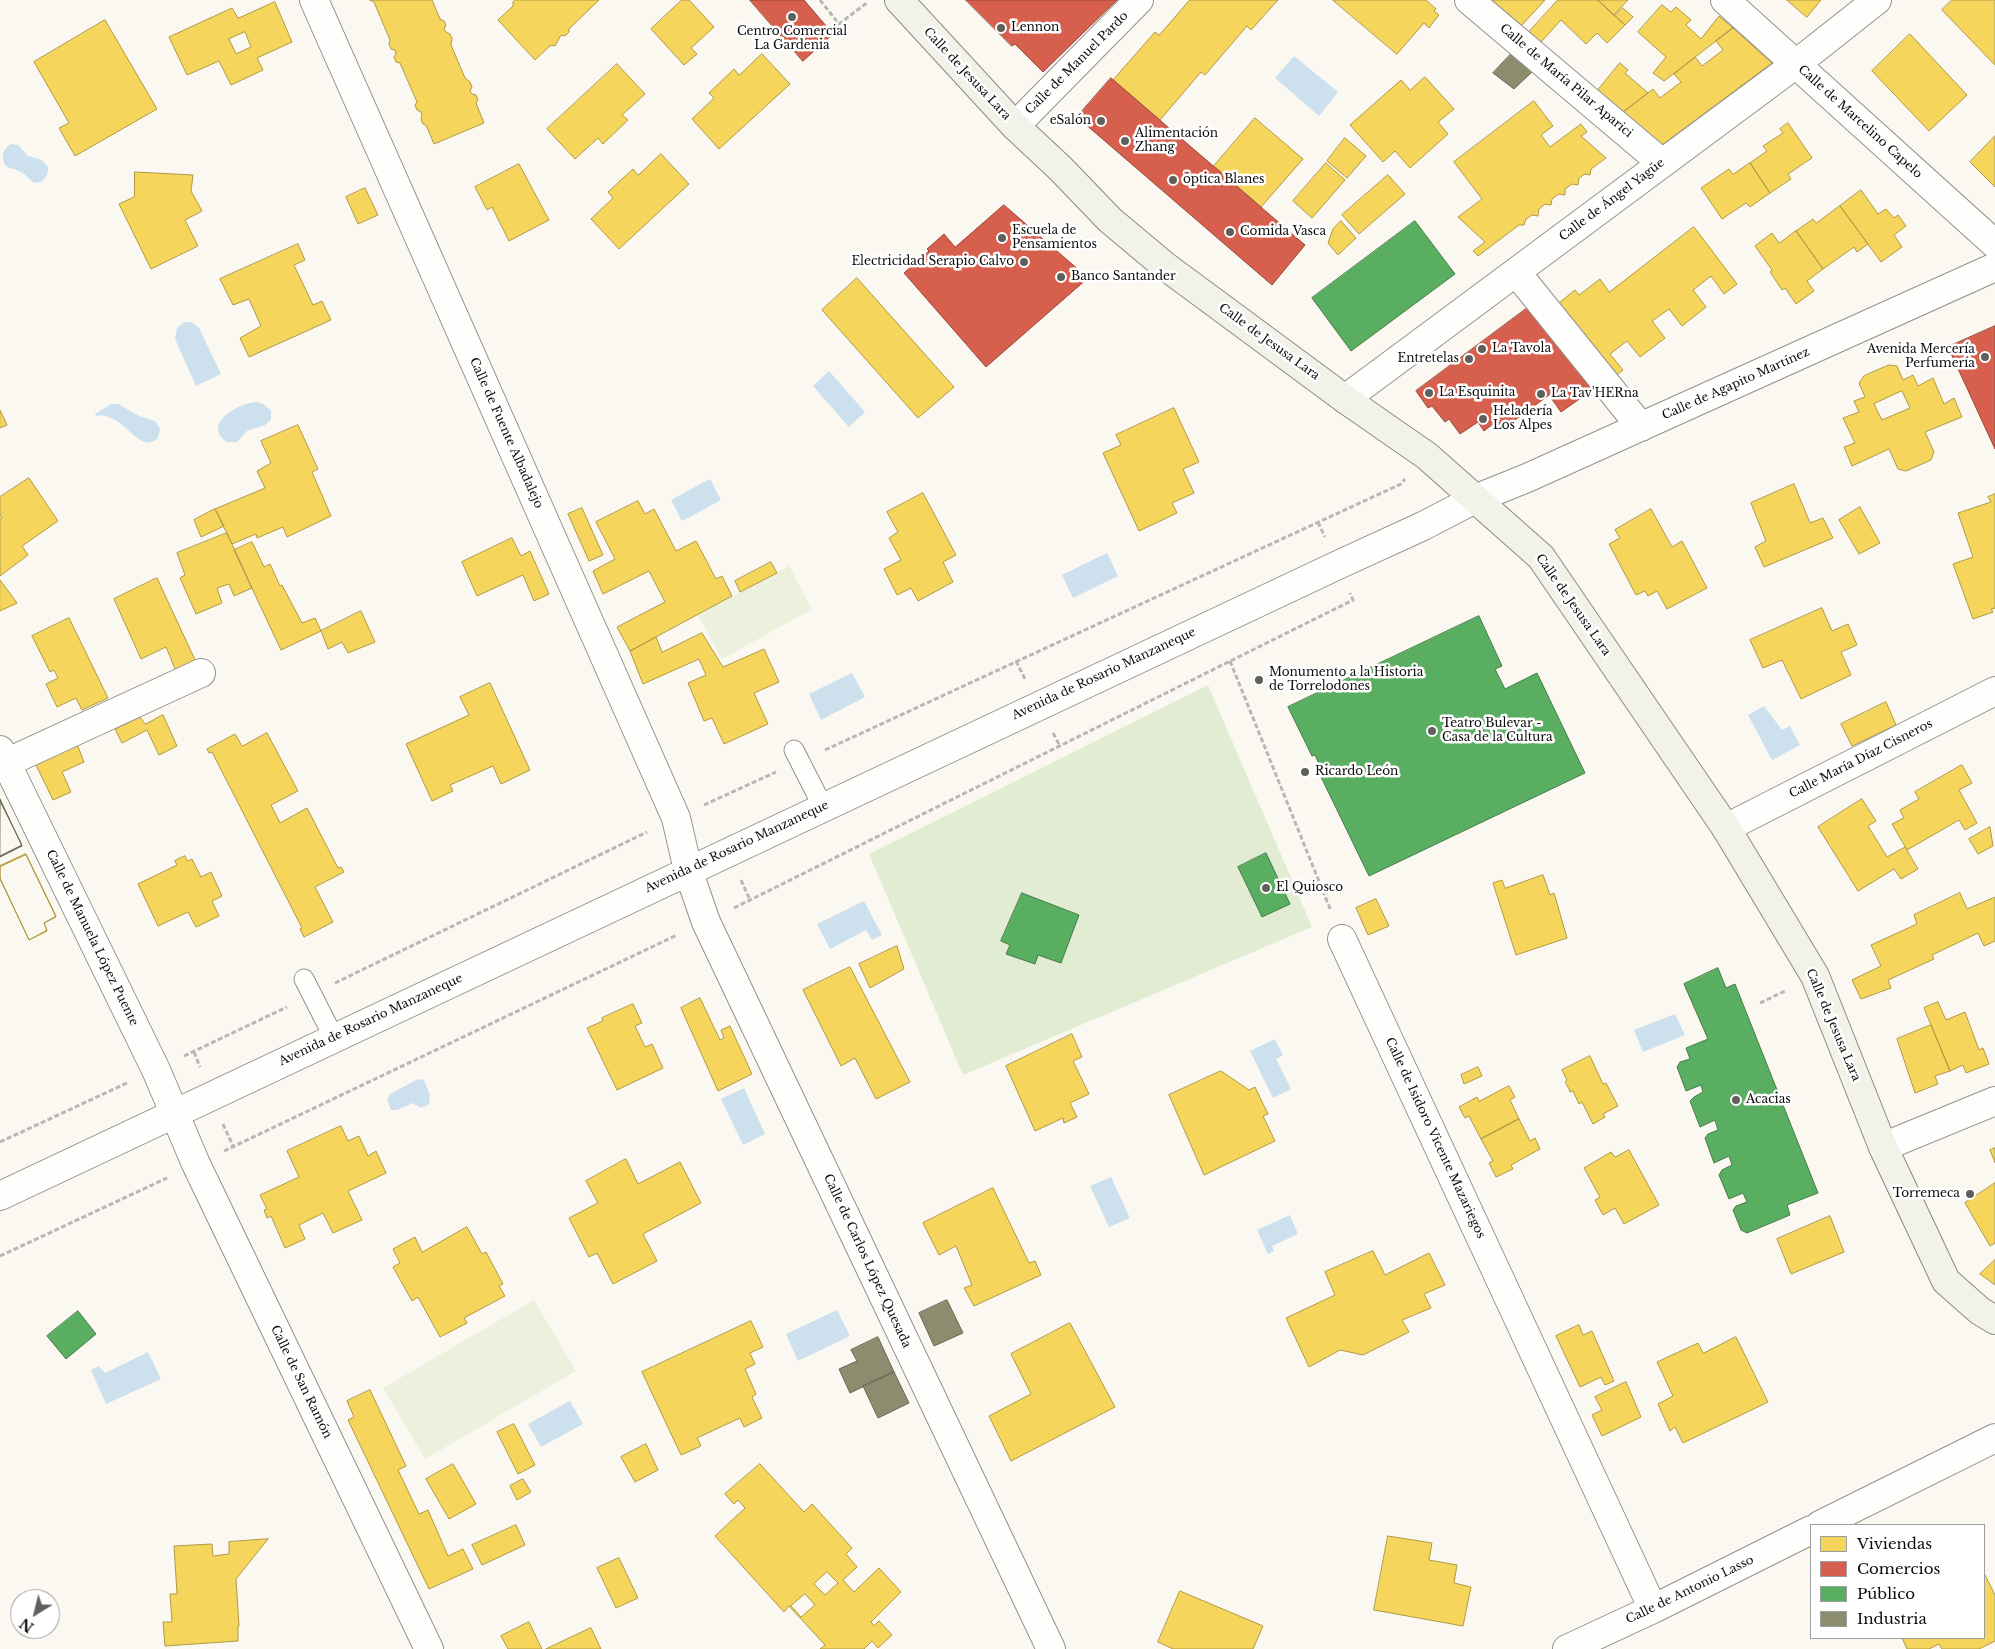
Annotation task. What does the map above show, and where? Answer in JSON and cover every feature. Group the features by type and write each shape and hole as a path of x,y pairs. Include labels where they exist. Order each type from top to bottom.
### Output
{"main road":[{"name":"Calle de Jesusa Lara","path":"899,0 1015,126 1110,220 1165,266 1345,399 1427,456 1541,557 1726,828 1815,976 1883,1148 1946,1281 1987,1315"}],"street":[{"name":"Calle de Fuente Albadalejo","path":"314,0 676,818 688,870"},
{"name":"Calle de Manuel Pardo","path":"1015,126 1139,0"},
{"name":"Calle de María Pilar Aparici","path":"1469,0 1662,163"},
{"name":"Calle de Marcelino Capelo","path":"1725,0 1995,244"},
{"name":"Calle de Ángel Yagüe","path":"1345,399 1796,64 1878,0"},
{"name":"Calle de Agapito Martínez","path":"1475,499 1641,427 1995,267"},
{"path":"1516,272 1641,427"},
{"name":"Avenida de Rosario Manzaneque","path":"0,1196 688,870 1338,564 1423,526 1475,499"},
{"name":"Calle de Manuela López Puente","path":"174,1114 156,1070 3,756 202,673"},
{"name":"Calle María Díaz Cisneros","path":"1726,828 1995,691"},
{"name":"Calle de Carlos López Quesada","path":"688,870 706,922 1051,1649"},
{"name":"Calle de Isidoro Vicente Mazariegos","path":"1342,939 1653,1609"},
{"path":"1883,1148 1995,1101"},
{"name":"Calle de San Ramón","path":"174,1114 200,1173 429,1649"},
{"path":"1822,1524 1995,1438"},
{"name":"Calle de Antonio Lasso","path":"1567,1649 1653,1609 1810,1530"}],"lane":[{"path":"794,750 823,807"},
{"path":"304,979 334,1038"}],"path":[{"path":"1318,522 1401,484 1427,456"},
{"path":"1230,661 1342,939"},
{"path":"1760,1002 1779,994"}],"green space":[{"path":"789,566 812,609 722,659 698,615"},
{"path":"1208,685 1312,927 963,1075 869,854"},
{"path":"534,1300 576,1371 425,1459 383,1388"}],"water":[{"path":"1294,56 1338,92 1319,116 1275,78"},
{"path":"11,144 18,145 28,156 42,160 48,167 47,174 42,181 33,182 23,173 6,166 3,154"},
{"path":"184,322 191,322 199,328 221,374 196,386 175,339 177,328"},
{"path":"829,371 865,412 849,427 813,386"},
{"path":"256,402 263,404 271,411 271,420 265,425 247,431 237,442 227,442 223,439 218,427 224,416 237,408"},
{"path":"111,404 118,404 139,416 155,421 160,429 158,438 151,442 144,442 115,420 106,416 96,416 95,414"},
{"path":"710,479 721,500 682,521 671,500"},
{"path":"1107,553 1118,576 1073,598 1062,575"},
{"path":"852,673 865,697 821,720 809,694"},
{"path":"1764,706 1782,730 1790,726 1800,745 1772,760 1748,715"},
{"path":"864,901 882,935 872,940 866,930 830,949 817,924"},
{"path":"1675,1014 1685,1035 1643,1052 1634,1030"},
{"path":"1275,1039 1283,1055 1276,1059 1291,1089 1273,1098 1250,1051"},
{"path":"418,1079 424,1080 430,1095 429,1104 421,1108 413,1103 397,1110 391,1110 387,1100 390,1094"},
{"path":"744,1088 765,1134 743,1145 721,1099"},
{"path":"1111,1177 1130,1218 1109,1227 1090,1186"},
{"path":"1290,1215 1298,1234 1272,1246 1274,1251 1268,1254 1257,1230"},
{"path":"837,1310 850,1336 798,1361 786,1334"},
{"path":"148,1352 161,1379 106,1404 91,1370 99,1366 105,1373"},
{"path":"570,1401 583,1424 541,1447 528,1424"}],"building: Viviendas":[{"path":"370,0 432,0 440,19 446,25 444,29 452,38 451,45 465,78 470,82 472,87 470,91 476,95 478,100 476,103 484,123 434,144 426,125 423,124 421,112 417,110 415,105 417,102 400,63 396,62 394,57 396,54 395,50 391,49 390,40 374,2"},
{"path":"516,0 599,0 569,29 565,36 561,35 555,46 551,45 535,60 498,20 513,6 513,2"},
{"path":"682,0 689,0 714,27 691,48 697,54 684,65 651,29"},
{"path":"1190,0 1278,0 1251,30 1247,26 1205,75 1201,72 1160,120 1113,80 1155,32 1159,35"},
{"path":"1333,0 1426,0 1436,9 1434,11 1439,15 1429,28 1424,23 1397,54"},
{"path":"1492,0 1545,0 1522,25"},
{"path":"1558,0 1598,0 1625,25 1607,43 1597,33 1586,44 1561,20 1541,42 1529,32"},
{"path":"1598,0 1628,0 1614,15"},
{"path":"1787,0 1821,0 1807,17"},
{"path":"1952,0 1995,0 1995,65 1942,10"},
{"path":"275,2 292,42 257,58 263,70 231,85 219,61 187,75 169,37 232,8 238,18","holes":["245,32 251,47 236,54 229,39"]},
{"path":"1662,5 1671,12 1676,7 1691,20 1686,25 1701,39 1719,16 1733,28 1664,81 1653,73 1666,57 1638,32"},
{"path":"1623,8 1633,17 1625,25 1615,16"},
{"path":"105,20 157,109 75,156 59,128 69,123 34,62"},
{"path":"1733,28 1772,63 1662,145 1623,112 1653,89 1660,98 1681,82 1674,74 1695,57 1702,66 1723,50 1716,41"},
{"path":"1910,34 1967,95 1929,131 1872,71"},
{"path":"762,54 790,84 719,149 692,119 714,98 709,93 734,69 739,75"},
{"path":"1620,63 1628,70 1625,73 1648,93 1623,112 1598,90"},
{"path":"617,64 645,94 622,115 628,120 603,144 598,138 575,159 547,129"},
{"path":"1425,77 1454,109 1438,122 1448,134 1410,168 1395,151 1383,162 1350,125 1401,80 1410,90"},
{"path":"1534,101 1553,126 1541,135 1550,147 1581,124 1587,132 1581,136 1606,158 1591,169 1590,175 1585,174 1579,178 1578,185 1572,184 1565,189 1565,195 1559,194 1552,199 1551,205 1545,204 1539,209 1538,216 1532,215 1526,219 1524,225 1519,225 1478,256 1473,251 1485,242 1458,217 1482,199 1454,162"},
{"path":"1255,118 1303,159 1261,207 1214,166"},
{"path":"1788,123 1812,158 1788,174 1791,179 1770,193 1750,163 1767,151 1763,146 1783,133 1780,129"},
{"path":"1995,136 1995,187 1970,162"},
{"path":"1345,138 1366,156 1347,178 1327,161"},
{"path":"661,154 689,184 619,249 591,219 613,198 608,192 633,169 638,175"},
{"path":"1326,163 1345,180 1312,218 1293,201"},
{"path":"1750,163 1770,193 1750,207 1746,203 1722,219 1701,188 1729,169 1733,174"},
{"path":"519,164 549,220 509,241 492,207 487,210 475,187"},
{"path":"135,172 193,175 191,191 202,211 185,220 198,246 151,269 119,204 134,197"},
{"path":"1388,175 1405,194 1359,234 1342,215"},
{"path":"365,188 378,215 358,224 346,197"},
{"path":"1861,190 1878,214 1886,209 1894,218 1898,215 1906,226 1894,235 1902,247 1881,262 1840,206"},
{"path":"1840,206 1868,244 1857,252 1854,247 1823,269 1796,231 1813,219 1816,223"},
{"path":"1341,221 1356,238 1338,255 1328,243 1333,229"},
{"path":"1694,227 1737,284 1724,294 1711,276 1693,290 1706,307 1682,326 1669,309 1652,321 1665,338 1640,357 1627,341 1610,354 1623,370 1610,380 1554,307 1575,290 1579,295 1600,279 1609,292"},
{"path":"1796,231 1823,269 1807,281 1814,291 1796,304 1785,288 1782,290 1770,272 1772,270 1755,246 1772,233 1779,243"},
{"path":"298,244 305,260 294,265 313,305 322,301 331,320 249,357 240,338 261,326 249,299 233,305 220,279"},
{"path":"857,278 954,387 918,418 822,310"},
{"path":"1889,365 1897,366 1903,380 1913,375 1918,386 1933,378 1944,404 1954,398 1962,417 1925,432 1934,452 1931,460 1906,471 1898,469 1889,449 1852,466 1844,447 1855,443 1843,418 1859,412 1854,401 1865,397 1859,383 1864,376","holes":["1902,391 1910,408 1882,420 1874,404"]},
{"path":"1174,408 1199,462 1183,469 1194,493 1172,503 1177,513 1139,531 1103,453 1121,445 1116,435"},
{"path":"0,410 7,425 0,428"},
{"path":"298,425 318,469 312,472 331,516 287,537 283,527 257,538 256,534 232,544 215,509 265,488 257,471 271,463 261,441"},
{"path":"29,478 58,521 22,546 28,555 0,576 0,519 2,518 0,515 0,497"},
{"path":"1794,484 1810,523 1823,518 1833,538 1764,567 1755,547 1766,541 1751,503"},
{"path":"923,493 956,555 943,562 953,582 918,601 911,588 897,595 884,569 901,560 889,538 898,532 887,512"},
{"path":"1995,494 1995,608 1991,609 1993,612 1973,619 1953,564 1973,557 1958,513 1991,502 1988,497"},
{"path":"638,501 645,514 654,509 676,551 696,541 716,579 722,576 732,596 630,651 617,627 665,602 649,571 603,594 593,571 615,559 596,522"},
{"path":"1860,507 1880,543 1859,554 1839,520"},
{"path":"582,508 603,555 589,561 568,514"},
{"path":"215,509 224,526 201,537 194,520"},
{"path":"1651,509 1672,547 1682,541 1707,588 1667,609 1657,591 1648,596 1645,591 1636,595 1609,544 1620,538 1615,530"},
{"path":"227,533 252,588 234,596 229,584 217,588 222,603 196,614 180,578 185,575 177,553"},
{"path":"512,538 521,556 530,551 549,594 534,601 523,575 477,596 462,562"},
{"path":"252,542 264,567 270,564 280,586 282,585 302,623 315,618 321,631 281,650 234,550"},
{"path":"771,562 777,573 740,592 735,581"},
{"path":"157,578 196,662 176,671 166,647 141,659 114,599"},
{"path":"0,580 17,603 0,611"},
{"path":"1822,608 1832,631 1848,624 1857,645 1841,652 1851,675 1801,699 1782,660 1763,668 1750,640"},
{"path":"361,611 375,642 348,653 342,642 328,649 321,631"},
{"path":"69,618 108,698 82,710 76,698 57,707 46,684 58,678 54,670 50,672 32,636"},
{"path":"702,633 723,667 764,649 779,682 754,693 768,724 724,744 712,718 704,721 688,683 706,675 699,659 643,684 630,651 656,637 662,652"},
{"path":"490,683 530,770 501,784 493,766 450,785 453,791 432,801 406,744 469,715 460,697"},
{"path":"1886,702 1896,725 1852,746 1841,724"},
{"path":"163,715 177,746 159,755 147,730 122,743 115,729 140,717 145,724"},
{"path":"267,733 298,791 271,805 280,823 307,808 338,868 341,867 344,872 315,887 333,922 304,937 300,929 302,928 212,752 209,753 207,749 235,734 242,746"},
{"path":"77,744 84,762 62,772 71,792 53,800 35,763"},
{"path":"1962,765 1972,783 1959,790 1977,823 1965,830 1959,820 1907,850 1892,824 1904,818 1900,810 1919,799 1915,792"},
{"path":"1862,799 1876,821 1868,826 1887,857 1905,847 1918,869 1901,879 1894,869 1858,891 1818,827"},
{"path":"1990,827 1993,846 1978,854 1969,839"},
{"path":"26,854 56,916 44,923 47,930 29,940 0,879 0,866"},
{"path":"26,855 56,917 44,923 47,931 29,940 0,878 0,867"},
{"path":"185,856 187,861 192,859 201,877 211,872 222,896 212,901 219,916 196,927 188,912 158,926 138,884 177,865 175,861"},
{"path":"1543,875 1550,895 1554,893 1567,938 1516,955 1493,883 1502,880 1505,888"},
{"path":"1960,893 1967,909 1995,897 1995,941 1984,946 1978,933 1932,955 1934,959 1888,980 1891,988 1861,999 1852,980 1881,966 1871,945 1917,924 1914,915"},
{"path":"1376,899 1389,926 1368,935 1356,908"},
{"path":"897,946 904,969 870,988 859,964"},
{"path":"850,967 910,1082 876,1099 855,1058 841,1066 803,990"},
{"path":"700,998 720,1040 724,1038 721,1030 730,1026 752,1074 718,1091 681,1008"},
{"path":"1938,1002 1946,1020 1965,1012 1979,1050 1983,1048 1989,1064 1966,1073 1963,1065 1950,1071 1924,1008"},
{"path":"633,1004 642,1023 635,1026 645,1047 652,1044 663,1068 617,1090 587,1028 603,1021 602,1018"},
{"path":"1931,1025 1950,1071 1935,1076 1938,1084 1915,1093 1897,1039"},
{"path":"1072,1034 1082,1057 1073,1061 1089,1094 1070,1103 1077,1117 1064,1123 1063,1118 1035,1131 1006,1066"},
{"path":"1590,1056 1603,1084 1606,1083 1618,1106 1603,1114 1605,1117 1593,1124 1582,1102 1579,1104 1573,1091 1570,1092 1562,1070"},
{"path":"1478,1067 1482,1076 1464,1084 1461,1075"},
{"path":"1221,1071 1249,1090 1255,1087 1268,1114 1263,1116 1275,1141 1204,1175 1169,1095"},
{"path":"1509,1086 1515,1097 1510,1100 1519,1119 1481,1139 1469,1116 1465,1118 1459,1107 1477,1097 1479,1101"},
{"path":"1519,1119 1530,1141 1535,1138 1540,1149 1511,1165 1513,1169 1496,1177 1489,1163 1493,1161 1481,1139"},
{"path":"341,1126 348,1141 359,1136 368,1156 376,1151 386,1173 348,1191 362,1220 333,1233 323,1213 299,1225 305,1239 285,1248 271,1216 267,1218 264,1210 267,1209 260,1195 299,1177 287,1151"},
{"path":"1995,1148 1995,1163 1990,1150"},
{"path":"1629,1150 1659,1205 1624,1224 1615,1208 1603,1215 1595,1200 1600,1197 1584,1168 1611,1152 1615,1157"},
{"path":"626,1159 638,1184 680,1162 701,1203 643,1234 657,1261 613,1284 597,1253 589,1257 569,1218 598,1203 586,1181"},
{"path":"1995,1183 1995,1243 1990,1246 1965,1203"},
{"path":"993,1188 1029,1263 1035,1261 1041,1275 974,1306 964,1288 972,1285 956,1246 939,1255 923,1223"},
{"path":"1830,1216 1844,1252 1791,1274 1777,1239"},
{"path":"467,1227 482,1254 486,1252 503,1284 499,1286 505,1296 464,1318 467,1323 440,1337 418,1297 412,1301 393,1267 400,1263 393,1249 415,1237 422,1252"},
{"path":"1373,1251 1385,1275 1429,1253 1445,1285 1424,1294 1431,1308 1402,1320 1409,1332 1363,1355 1340,1350 1309,1367 1286,1318 1335,1295 1325,1272"},
{"path":"1995,1260 1995,1285 1980,1274"},
{"path":"751,1321 763,1347 750,1353 755,1364 745,1369 756,1394 752,1397 762,1418 744,1427 740,1418 697,1438 701,1446 681,1455 642,1372"},
{"path":"1070,1323 1115,1407 1011,1461 989,1416 1031,1394 1011,1354"},
{"path":"1579,1325 1583,1335 1592,1331 1614,1381 1605,1385 1601,1377 1580,1387 1556,1336"},
{"path":"1736,1337 1768,1402 1683,1443 1675,1427 1670,1431 1658,1404 1673,1396 1657,1362 1698,1343 1703,1353"},
{"path":"1626,1382 1641,1417 1602,1436 1592,1415 1602,1410 1595,1397"},
{"path":"370,1390 406,1466 398,1470 419,1514 428,1510 448,1556 463,1549 473,1569 429,1589 348,1420 354,1417 347,1401"},
{"path":"514,1424 535,1465 518,1474 497,1432"},
{"path":"646,1444 658,1470 635,1482 621,1457"},
{"path":"453,1464 476,1504 449,1519 426,1479"},
{"path":"760,1464 804,1512 812,1504 852,1548 846,1554 857,1567 843,1580 854,1592 879,1568 901,1592 871,1622 874,1626 879,1621 892,1635 878,1648 872,1641 864,1649 820,1649 825,1645 789,1606 784,1612 715,1536 745,1508 738,1500 734,1504 725,1494","holes":["827,1572 838,1583 825,1595 814,1584","805,1594 815,1605 801,1617 791,1606"]},
{"path":"523,1479 531,1492 517,1500 510,1486"},
{"path":"516,1525 525,1545 482,1565 472,1545"},
{"path":"1388,1536 1432,1543 1429,1560 1457,1565 1454,1583 1471,1587 1463,1626 1374,1610"},
{"path":"268,1539 236,1579 238,1641 165,1646 163,1622 172,1622 170,1594 177,1594 174,1546 212,1544 213,1556 229,1554 229,1542"},
{"path":"619,1558 638,1598 616,1608 597,1568"},
{"path":"1985,1575 1995,1595 1995,1641 1979,1649 1942,1649 1939,1644 1929,1649 1907,1649 1902,1639 1985,1639"},
{"path":"1180,1591 1263,1626 1253,1649 1173,1649 1158,1642"},
{"path":"529,1622 542,1649 508,1649 501,1636"},
{"path":"591,1628 601,1649 546,1649"}],"building: Comercios":[{"name":"Centro Comercial La Gardenia","path":"750,0 804,0 833,34 803,61"},
{"path":"966,0 1117,0 1043,72 1015,44 1012,46"},
{"path":"1111,78 1305,245 1272,285 1077,117"},
{"path":"1004,205 1088,278 986,367 904,273 929,251 927,249 944,234 955,247"},
{"path":"1534,303 1595,388 1561,412 1549,395 1500,431 1494,423 1484,431 1478,422 1460,434 1449,419 1445,422 1432,406 1428,408 1416,391"},
{"path":"1995,326 1995,449 1948,347"}],"building: Público":[{"path":"1415,221 1455,274 1351,351 1312,298"},
{"name":"Teatro Bulevar - Casa de la Cultura","path":"1479,616 1502,666 1495,669 1505,689 1537,673 1585,773 1369,876 1321,777 1324,775 1315,755 1312,756 1288,707"},
{"path":"1266,853 1290,904 1262,917 1238,867"},
{"path":"1022,893 1079,915 1061,963 1038,955 1035,964 1006,954 1010,945 1001,941"},
{"name":"Acacias","path":"1718,968 1726,988 1735,984 1818,1193 1787,1205 1790,1215 1747,1233 1741,1230 1733,1210 1736,1206 1747,1202 1743,1193 1729,1199 1719,1175 1722,1170 1732,1165 1729,1156 1714,1163 1705,1138 1708,1134 1718,1130 1715,1120 1700,1127 1690,1101 1703,1092 1701,1085 1686,1091 1677,1067 1680,1062 1690,1059 1686,1048 1708,1039 1684,984"},
{"path":"78,1311 96,1334 66,1359 47,1336"}],"building: Industria":[{"path":"1512,53 1533,71 1514,89 1493,73"},
{"path":"0,799 22,846 0,857"},
{"path":"0,801 22,845 0,856"},
{"path":"947,1300 963,1333 934,1346 919,1313"},
{"path":"878,1337 894,1372 850,1393 839,1369 857,1361 851,1350"},
{"path":"894,1372 909,1403 878,1418 863,1386"}],"place":[{"name":"Centro Comercial La Gardenia","path":"792,17"},
{"name":"Lennon","path":"1001,28"},
{"name":"eSalón","path":"1101,121"},
{"name":"Alimentación Zhang","path":"1125,141"},
{"name":"öptica Blanes","path":"1173,180"},
{"name":"Comida Vasca","path":"1230,232"},
{"name":"Escuela de Pensamientos","path":"1002,238"},
{"name":"Electricidad Serapio Calvo","path":"1024,262"},
{"name":"Banco Santander","path":"1061,277"},
{"name":"La Tavola","path":"1482,349"},
{"name":"Avenida Mercería Perfumería","path":"1985,357"},
{"name":"Entretelas","path":"1469,359"},
{"name":"La Esquinita","path":"1429,393"},
{"name":"La Tav'HERna","path":"1541,394"},
{"name":"Heladería Los Alpes","path":"1483,419"},
{"name":"Monumento a la Historia de Torrelodones","path":"1259,680"},
{"name":"Teatro Bulevar - Casa de la Cultura","path":"1432,731"},
{"name":"Ricardo León","path":"1305,772"},
{"name":"El Quiosco","path":"1266,888"},
{"name":"Acacias","path":"1736,1100"},
{"name":"Torremeca","path":"1970,1194"}]}
